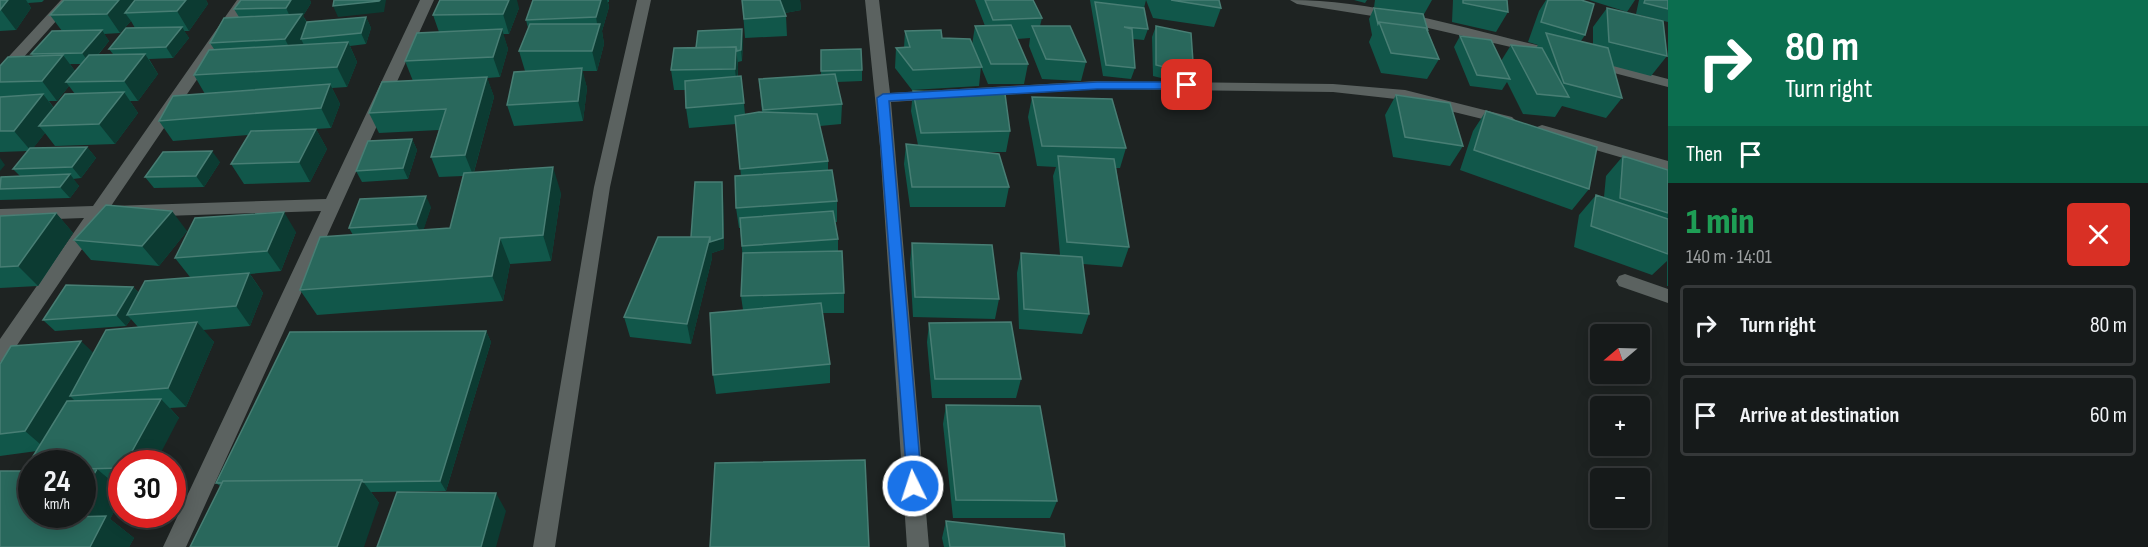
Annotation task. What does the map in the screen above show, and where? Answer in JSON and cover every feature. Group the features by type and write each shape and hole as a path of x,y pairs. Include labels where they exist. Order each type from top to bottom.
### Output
{"street":[{"path":"0,75 68,0"},
{"path":"0,354 244,0"},
{"path":"174,547 427,0"},
{"path":"544,547 602,188 644,0"},
{"path":"872,0 883,98 918,547"},
{"path":"1297,0 1385,14 1561,55"},
{"path":"1582,61 1668,82"},
{"path":"883,98 1097,85 1373,90 1470,110 1668,166"},
{"path":"0,216 333,205"},
{"path":"1625,281 1668,296"}],"building":[{"path":"0,0 8,0 0,10"},
{"path":"64,0 119,0 107,14 50,15"},
{"path":"135,0 186,0 177,11 125,13"},
{"path":"241,0 291,0 286,8 234,9"},
{"path":"334,0 380,0 333,6"},
{"path":"440,0 509,0 503,14 433,15"},
{"path":"533,0 601,0 596,17 526,20"},
{"path":"742,0 780,0 786,16 744,19"},
{"path":"985,0 1033,0 1042,18 993,20"},
{"path":"1171,0 1219,0 1221,8"},
{"path":"1463,0 1507,0 1508,12 1463,3"},
{"path":"1548,0 1581,0 1594,4 1585,35 1541,22"},
{"path":"1645,0 1668,0 1668,9 1644,3"},
{"path":"1095,2 1144,8 1148,29 1124,27 1132,29 1135,68 1106,65"},
{"path":"1374,8 1423,14 1428,31 1426,28 1379,22 1378,24"},
{"path":"1607,8 1663,21 1667,56 1609,42"},
{"path":"302,14 285,39 210,43 224,18"},
{"path":"366,17 361,33 301,39 307,22"},
{"path":"1379,22 1426,28 1439,59 1391,53"},
{"path":"530,24 600,24 592,51 519,51"},
{"path":"1011,25 1028,64 991,64 975,26"},
{"path":"1032,26 1070,26 1086,62 1046,59"},
{"path":"1156,26 1191,33 1193,62 1177,60 1176,70 1156,65"},
{"path":"182,27 166,47 109,49 126,28"},
{"path":"502,29 493,57 405,61 417,33"},
{"path":"742,29 741,50 737,51 736,47 696,48 698,31"},
{"path":"102,30 82,53 31,54 52,31"},
{"path":"941,30 942,38 970,39 982,67 913,70 896,48 910,47 905,31"},
{"path":"1546,33 1608,48 1622,98 1564,83"},
{"path":"1460,36 1491,40 1510,79 1477,75"},
{"path":"348,42 337,67 194,75 209,50"},
{"path":"1511,45 1542,48 1569,97 1537,94"},
{"path":"736,47 735,69 671,70 674,48"},
{"path":"861,49 862,70 821,71 821,50"},
{"path":"145,54 124,81 66,82 89,55"},
{"path":"63,55 42,81 0,82 0,66 8,57"},
{"path":"582,68 578,101 507,105 514,72"},
{"path":"835,74 842,104 763,110 759,79"},
{"path":"741,76 744,103 686,108 685,81"},
{"path":"487,77 465,155 431,157 446,109 369,113 382,82"},
{"path":"330,84 321,108 159,121 173,96"},
{"path":"913,91 1005,94 1010,131 921,133"},
{"path":"124,92 99,124 39,126 65,94"},
{"path":"43,94 14,131 0,131 0,97"},
{"path":"1396,95 1450,103 1463,146 1405,137"},
{"path":"1032,97 1112,99 1126,148 1042,146"},
{"path":"1486,111 1597,147 1589,189 1474,150"},
{"path":"759,112 817,114 828,161 740,169 735,116"},
{"path":"316,129 299,162 231,164 251,131"},
{"path":"412,139 403,168 356,171 368,141"},
{"path":"906,144 999,154 1009,187 912,187"},
{"path":"87,147 72,167 13,169 30,148"},
{"path":"212,151 196,176 145,177 163,152"},
{"path":"1058,156 1114,159 1129,247 1067,242"},
{"path":"1623,156 1668,170 1668,213 1620,198"},
{"path":"553,167 543,235 500,238 492,276 300,290 320,237 450,228 464,173"},
{"path":"832,170 837,201 736,208 735,176"},
{"path":"70,174 60,187 0,189 1,177"},
{"path":"695,182 722,182 723,238 710,242 710,237 691,237"},
{"path":"1596,195 1668,219 1668,254 1591,226"},
{"path":"426,196 416,224 349,228 360,199"},
{"path":"106,205 172,211 142,246 74,240"},
{"path":"833,211 838,239 742,246 740,218"},
{"path":"284,212 267,251 175,258 195,218"},
{"path":"56,213 18,266 0,267 0,216"},
{"path":"658,237 710,237 687,324 624,317"},
{"path":"912,243 992,245 999,299 915,297"},
{"path":"842,251 844,293 741,296 743,253"},
{"path":"1021,253 1082,257 1089,314 1024,309"},
{"path":"249,273 236,306 127,315 145,281"},
{"path":"66,285 133,287 116,315 43,320"},
{"path":"821,303 830,364 713,375 710,313"},
{"path":"197,322 168,388 70,396 106,330"},
{"path":"1011,322 1021,379 935,379 929,323"},
{"path":"486,331 440,481 223,481 216,483 290,332"},
{"path":"81,341 25,431 0,434 0,364 11,346"},
{"path":"161,399 133,450 108,450 108,468 96,469 96,450 37,450 67,401"},
{"path":"946,405 1040,406 1057,501 956,500"},
{"path":"865,460 869,547 710,547 715,463"},
{"path":"0,471 18,471 18,528 96,528 96,516 106,516 90,547 0,547"},
{"path":"362,480 337,547 190,547 223,481"},
{"path":"397,492 496,493 481,547 377,547"},
{"path":"946,521 1064,534 1065,547 950,547"}],"route":[{"path":"913,486 883,98 1097,85 1187,85"}]}
